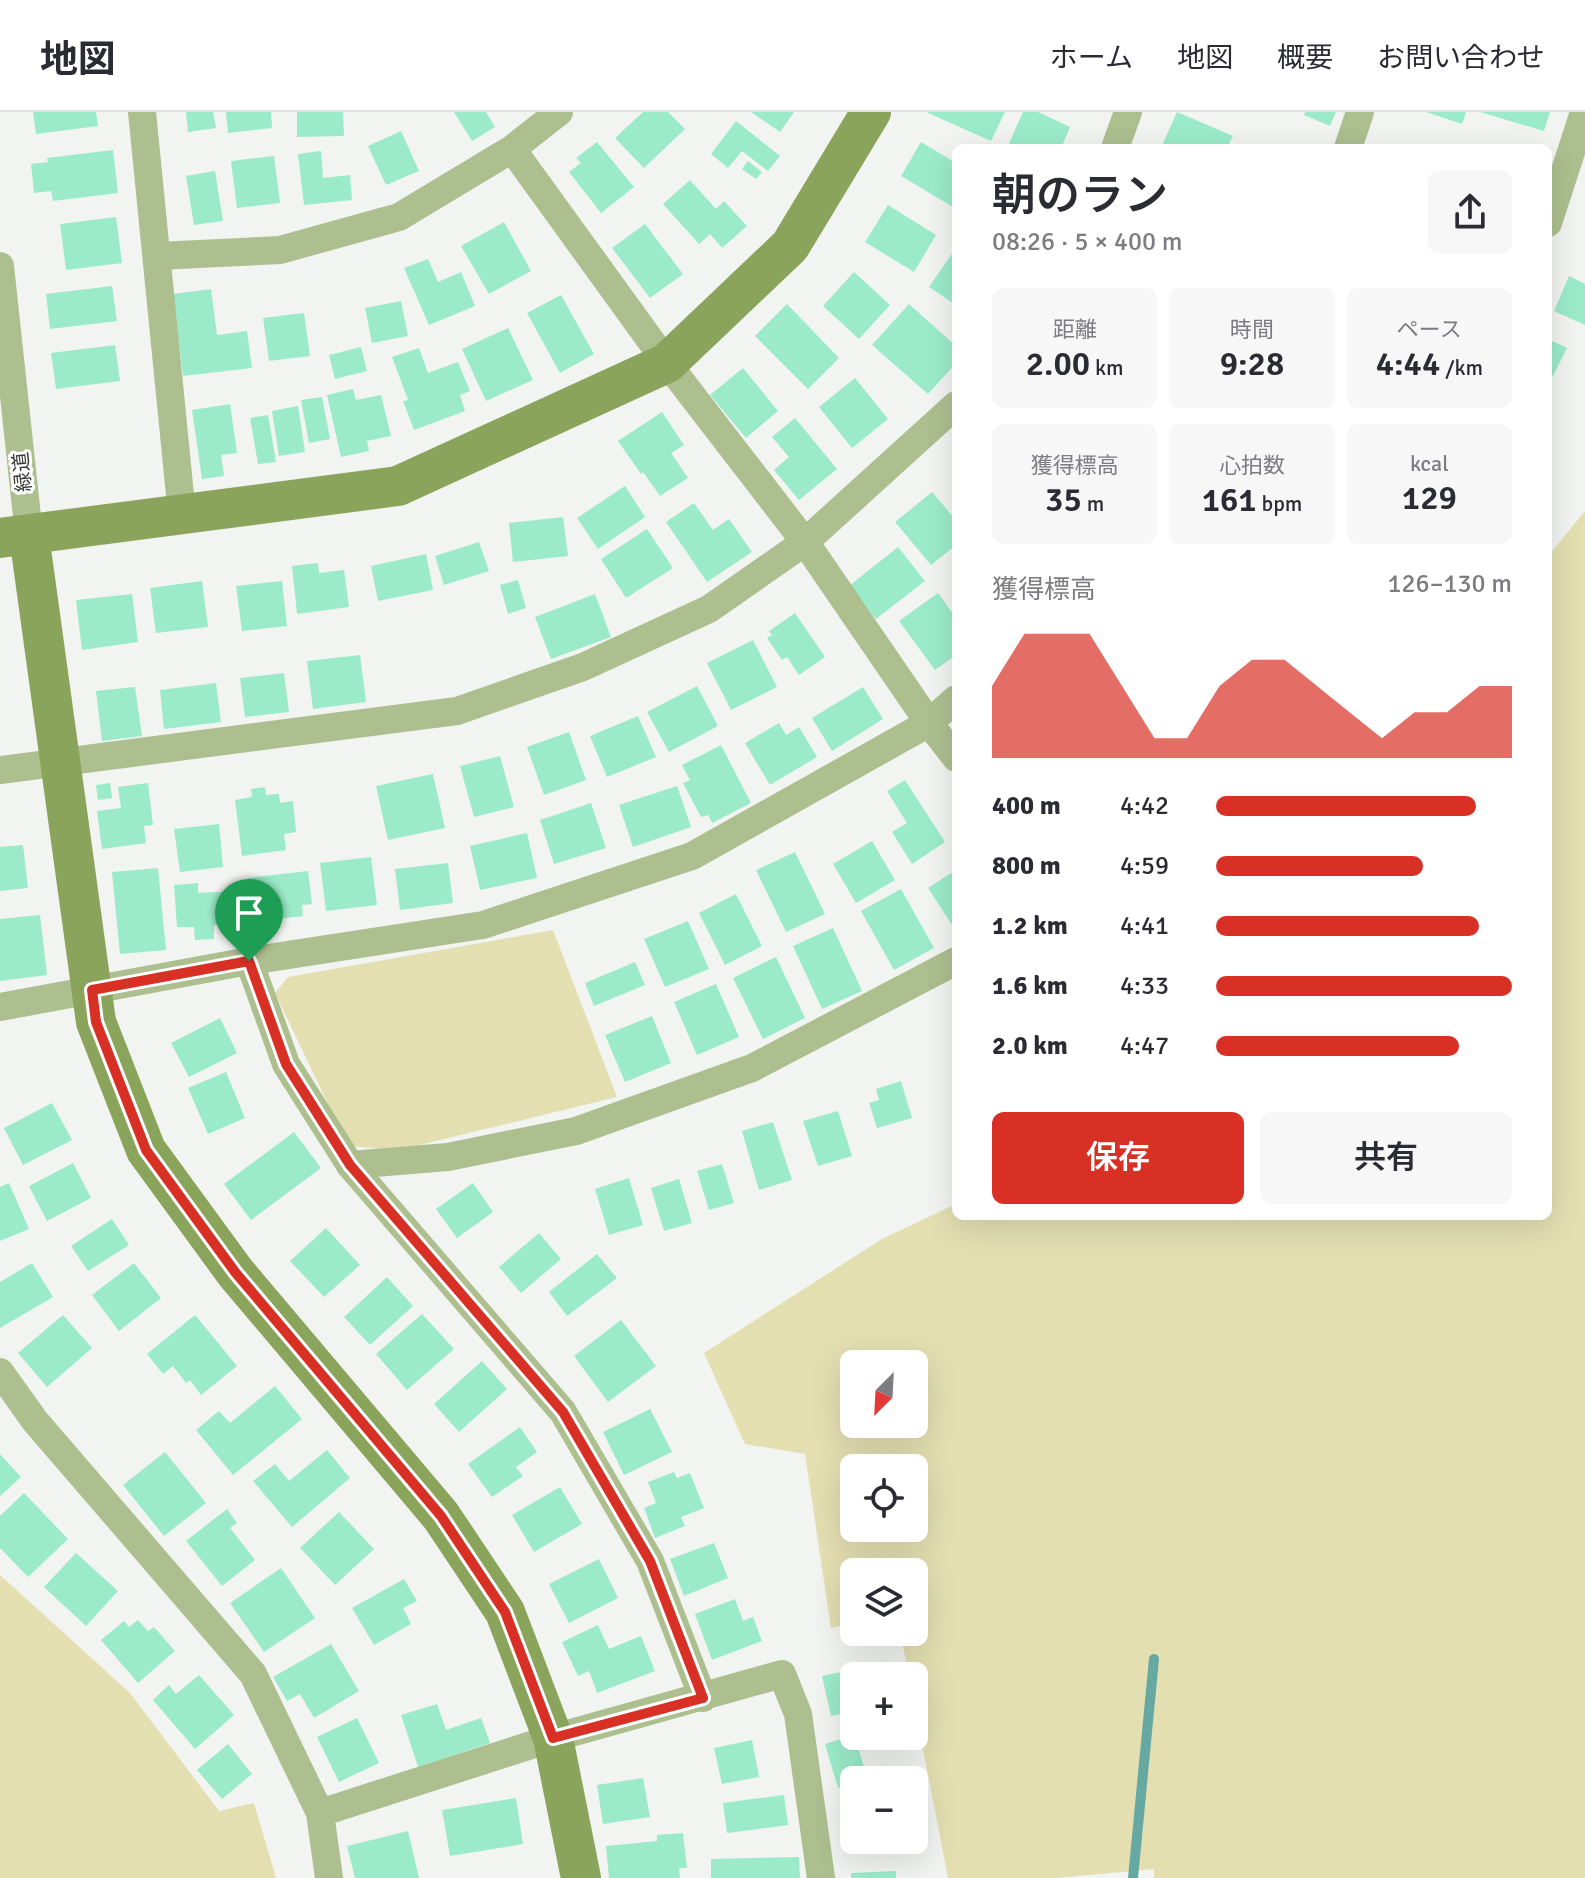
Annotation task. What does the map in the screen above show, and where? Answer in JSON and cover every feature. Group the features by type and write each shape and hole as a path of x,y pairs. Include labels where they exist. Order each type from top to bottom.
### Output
{"street":[{"path":"142,112 182,515"},
{"path":"158,256 280,250 399,217 512,149 559,112"},
{"path":"581,1878 553,1738 505,1612 441,1516 235,1272 146,1150 96,1022 61,763 14,537 398,486 667,363 790,246 871,112"},
{"path":"1123,144 1128,112"},
{"path":"1349,144 1360,112"},
{"path":"1552,211 1584,112"},
{"path":"512,149 667,363 805,542 952,753"},
{"name":"緑道","path":"0,266 14,537"},
{"path":"0,770 457,711 583,667 709,609 805,542 952,409"},
{"path":"0,1007 249,961 483,925 692,856 929,723 952,703"},
{"path":"249,961 286,1064 350,1165 563,1412 650,1561 703,1698"},
{"path":"350,1165 448,1157 576,1131 752,1068 952,963"},
{"path":"0,1372 35,1421 253,1674 320,1813 329,1878"},
{"path":"320,1813 553,1738 782,1674 798,1714 821,1878"}],"shaded area":[{"path":"1585,511 1585,1878 1154,1878 1154,1869 1057,1878 948,1878 923,1750 928,1750 928,1662 906,1662 903,1646 928,1646 928,1558 840,1558 840,1626 831,1628 805,1454 745,1444 704,1353 882,1239 952,1206 952,1220 1552,1220 1552,551"},
{"path":"553,930 617,1097 399,1150 348,1146 275,993 288,977"},
{"path":"0,1575 130,1693 219,1811 254,1803 276,1878 0,1878"}],"building":[{"path":"33,112 96,112 98,126 36,134"},
{"path":"186,112 213,112 216,128 188,132"},
{"path":"226,112 271,112 272,128 228,133"},
{"path":"297,112 343,112 344,136 297,137"},
{"path":"454,112 486,112 495,127 472,141"},
{"path":"643,112 668,112 685,129 644,168 615,138"},
{"path":"751,112 794,112 780,132"},
{"path":"926,112 1005,112 991,141"},
{"path":"1023,112 1038,112 1070,127 1063,144 1009,144"},
{"path":"1177,112 1233,136 1229,144 1163,144"},
{"path":"1305,112 1336,112 1330,126 1304,115"},
{"path":"1426,112 1466,112 1462,124"},
{"path":"1480,112 1550,112 1544,131"},
{"path":"736,121 780,156 768,171 742,151 728,168 711,154"},
{"path":"401,131 419,171 386,185 368,146"},
{"path":"597,142 634,187 601,213 569,172 581,163 576,158"},
{"path":"921,142 952,161 952,206 901,176"},
{"path":"113,150 118,193 53,201 51,191 34,193 31,164 48,162 47,158"},
{"path":"321,151 323,178 350,175 352,200 304,205 298,154"},
{"path":"274,156 280,203 237,208 231,161"},
{"path":"748,161 762,172 756,179 742,169"},
{"path":"215,171 223,221 194,225 186,176"},
{"path":"690,180 716,209 724,201 747,226 722,248 710,234 699,244 663,204"},
{"path":"888,205 936,235 914,272 865,242"},
{"path":"116,217 122,263 66,270 60,224"},
{"path":"504,222 531,271 489,294 461,246"},
{"path":"645,224 683,274 650,298 612,248"},
{"path":"952,254 952,302 929,287"},
{"path":"428,259 438,282 461,272 475,306 429,325 404,268"},
{"path":"854,272 890,305 859,339 823,306"},
{"path":"1569,276 1585,284 1585,325 1554,311"},
{"path":"112,286 117,321 50,329 46,294"},
{"path":"211,289 217,335 247,331 252,368 183,376 173,294"},
{"path":"561,295 594,354 560,373 527,313"},
{"path":"401,301 408,336 372,343 365,308"},
{"path":"787,304 839,358 808,389 755,336"},
{"path":"909,304 952,342 952,367 928,394 872,345"},
{"path":"304,313 310,356 269,361 263,318"},
{"path":"508,328 533,380 486,401 462,349"},
{"path":"1552,341 1567,348 1552,378"},
{"path":"115,345 120,381 56,389 51,353"},
{"path":"361,347 367,371 335,379 329,355"},
{"path":"419,348 428,373 458,362 470,391 460,395 465,411 414,430 403,401 408,400 392,357"},
{"path":"743,368 778,411 746,438 710,395"},
{"path":"855,378 888,419 852,448 819,407"},
{"path":"353,389 356,400 381,395 391,436 367,441 369,451 341,457 327,395"},
{"path":"322,397 330,439 309,443 301,400"},
{"path":"230,404 237,453 221,455 224,476 202,479 192,410"},
{"path":"298,406 305,452 279,456 272,411"},
{"path":"662,412 684,445 671,453 688,478 660,496 618,441"},
{"path":"268,415 276,462 258,464 250,418"},
{"path":"795,418 837,469 799,500 774,470 789,457 772,437"},
{"path":"625,486 645,517 598,549 577,518"},
{"path":"932,492 952,515 952,548 931,565 895,522"},
{"path":"694,503 713,530 729,519 752,552 707,582 666,522"},
{"path":"563,517 568,556 513,562 509,523"},
{"path":"647,529 673,568 626,598 601,559"},
{"path":"479,542 489,571 444,585 435,556"},
{"path":"898,547 925,581 876,619 849,586"},
{"path":"426,554 433,590 378,601 371,566"},
{"path":"318,563 319,573 344,570 349,607 297,614 292,566"},
{"path":"518,580 526,608 508,614 500,585"},
{"path":"202,581 208,627 156,633 150,588"},
{"path":"282,581 287,626 242,631 236,586"},
{"path":"938,593 952,612 952,658 935,670 899,621"},
{"path":"132,594 138,642 82,650 76,600"},
{"path":"595,594 611,637 551,659 535,617"},
{"path":"795,613 825,657 799,675 787,657 782,660 767,638 772,635 769,631"},
{"path":"753,640 777,687 731,710 707,663"},
{"path":"360,655 366,702 313,709 307,661"},
{"path":"284,673 289,712 245,717 240,678"},
{"path":"216,683 221,722 164,729 160,690"},
{"path":"697,686 718,726 669,752 647,712"},
{"path":"135,687 142,736 102,741 96,691"},
{"path":"863,687 883,719 832,751 812,718"},
{"path":"638,716 656,757 607,777 590,736"},
{"path":"779,723 786,735 799,727 817,757 770,785 745,743"},
{"path":"569,732 586,780 544,795 527,747"},
{"path":"721,745 751,803 712,823 708,815 701,817 683,783 690,780 682,765"},
{"path":"500,756 514,807 474,817 460,766"},
{"path":"433,774 445,828 388,840 376,786"},
{"path":"905,780 945,842 912,864 892,832 907,823 887,791"},
{"path":"110,783 112,798 98,800 96,785"},
{"path":"148,783 153,825 144,826 146,843 102,849 97,811 121,808 118,787"},
{"path":"677,786 691,827 633,847 619,805"},
{"path":"265,787 266,795 279,794 280,803 293,801 296,832 284,834 286,850 242,856 235,800 252,797 251,789"},
{"path":"591,803 606,848 554,864 540,820"},
{"path":"219,824 223,867 180,872 174,829"},
{"path":"527,833 537,878 480,890 470,846"},
{"path":"872,841 895,880 856,903 833,864"},
{"path":"23,845 28,888 0,891 0,847"},
{"path":"795,852 825,914 786,932 756,870"},
{"path":"371,857 377,905 326,911 320,863"},
{"path":"448,863 453,903 400,910 395,869"},
{"path":"158,868 166,950 120,954 112,872"},
{"path":"308,871 312,904 302,905 303,916 277,919 276,908 252,912 248,878"},
{"path":"952,873 952,925 928,888"},
{"path":"198,883 198,893 233,891 235,924 214,925 214,939 195,940 194,927 177,927 174,885"},
{"path":"901,889 934,948 894,970 861,911"},
{"path":"736,894 762,946 725,965 699,913"},
{"path":"40,915 47,975 0,981 0,919"},
{"path":"688,921 709,969 665,987 644,939"},
{"path":"833,928 862,991 822,1009 793,946"},
{"path":"776,957 805,1018 763,1039 733,978"},
{"path":"635,962 645,985 594,1006 585,983"},
{"path":"716,984 739,1037 697,1055 674,1002"},
{"path":"652,1016 671,1063 625,1082 605,1035"},
{"path":"220,1018 237,1053 189,1077 171,1043"},
{"path":"226,1072 245,1118 208,1134 188,1088"},
{"path":"901,1081 912,1118 877,1128 869,1103 879,1100 876,1089"},
{"path":"52,1103 72,1140 23,1165 4,1128"},
{"path":"838,1111 852,1156 818,1166 803,1121"},
{"path":"773,1122 792,1180 759,1190 742,1131"},
{"path":"294,1132 321,1168 251,1220 224,1184"},
{"path":"73,1163 91,1198 47,1221 29,1186"},
{"path":"722,1164 734,1203 709,1210 697,1171"},
{"path":"629,1178 643,1225 609,1235 595,1189"},
{"path":"679,1179 692,1223 664,1231 651,1188"},
{"path":"9,1183 29,1229 0,1241 0,1187"},
{"path":"473,1183 493,1212 457,1238 436,1209"},
{"path":"112,1219 129,1245 88,1271 71,1246"},
{"path":"326,1228 360,1265 324,1297 290,1261"},
{"path":"539,1233 561,1259 521,1293 499,1267"},
{"path":"597,1254 617,1278 567,1316 549,1292"},
{"path":"32,1263 53,1297 0,1328 0,1282"},
{"path":"134,1263 161,1298 119,1331 92,1295"},
{"path":"387,1277 413,1306 370,1345 344,1317"},
{"path":"422,1314 454,1349 407,1390 376,1354"},
{"path":"63,1315 92,1348 47,1387 18,1353"},
{"path":"195,1315 237,1366 201,1395 190,1380 186,1383 173,1366 163,1374 147,1354"},
{"path":"621,1320 656,1366 608,1402 574,1356"},
{"path":"482,1361 507,1389 459,1432 434,1404"},
{"path":"275,1386 302,1419 233,1475 196,1430 219,1411 230,1423"},
{"path":"650,1409 672,1452 624,1475 603,1432"},
{"path":"520,1427 537,1452 516,1467 523,1476 492,1497 468,1464"},
{"path":"327,1450 350,1478 292,1527 253,1481 275,1464 289,1481"},
{"path":"165,1452 206,1503 164,1536 123,1485"},
{"path":"0,1454 21,1477 0,1496"},
{"path":"674,1472 677,1478 690,1473 704,1508 681,1517 685,1526 655,1538 644,1508 656,1503 648,1482"},
{"path":"560,1487 582,1524 534,1552 512,1515"},
{"path":"24,1493 68,1539 28,1577 0,1548 0,1516"},
{"path":"227,1509 237,1523 230,1528 255,1560 222,1586 186,1541"},
{"path":"339,1512 374,1549 335,1585 300,1548"},
{"path":"714,1543 728,1578 684,1596 670,1559"},
{"path":"76,1553 118,1591 86,1626 44,1587"},
{"path":"599,1559 618,1598 569,1623 549,1584"},
{"path":"281,1568 315,1618 264,1652 230,1603"},
{"path":"404,1579 417,1601 403,1608 411,1624 374,1645 352,1608"},
{"path":"735,1599 743,1621 753,1617 762,1641 712,1660 695,1614"},
{"path":"138,1620 148,1631 154,1627 175,1651 138,1683 101,1640 124,1621 129,1627"},
{"path":"598,1625 609,1649 641,1636 655,1671 597,1693 589,1671 578,1676 562,1642"},
{"path":"331,1644 359,1691 314,1718 300,1694 287,1701 273,1677"},
{"path":"840,1672 840,1714 831,1716 822,1676"},
{"path":"199,1675 234,1715 195,1749 153,1700 169,1685 176,1694"},
{"path":"437,1704 446,1730 481,1718 490,1743 418,1767 401,1715"},
{"path":"357,1718 379,1763 339,1782 317,1737"},
{"path":"840,1739 840,1750 859,1750 864,1766 840,1766 840,1787 838,1788 825,1744"},
{"path":"752,1740 759,1777 722,1784 714,1748"},
{"path":"228,1744 252,1774 222,1799 197,1770"},
{"path":"643,1778 650,1817 603,1824 597,1785"},
{"path":"784,1795 788,1825 727,1833 723,1803"},
{"path":"516,1798 523,1844 450,1856 442,1810"},
{"path":"408,1831 419,1878 355,1878 347,1846"},
{"path":"683,1833 687,1868 679,1868 680,1878 609,1878 606,1846 657,1841 657,1835"},
{"path":"799,1857 800,1878 711,1878 711,1859"},
{"path":"896,1871 896,1878 851,1878 851,1873"}],"waterway":[{"path":"1133,1878 1154,1659"}],"route":[{"path":"249,961 286,1064 350,1165 563,1412 650,1561 703,1698 553,1738 505,1612 441,1516 235,1272 146,1150 96,1022 92,990 249,961"}]}
